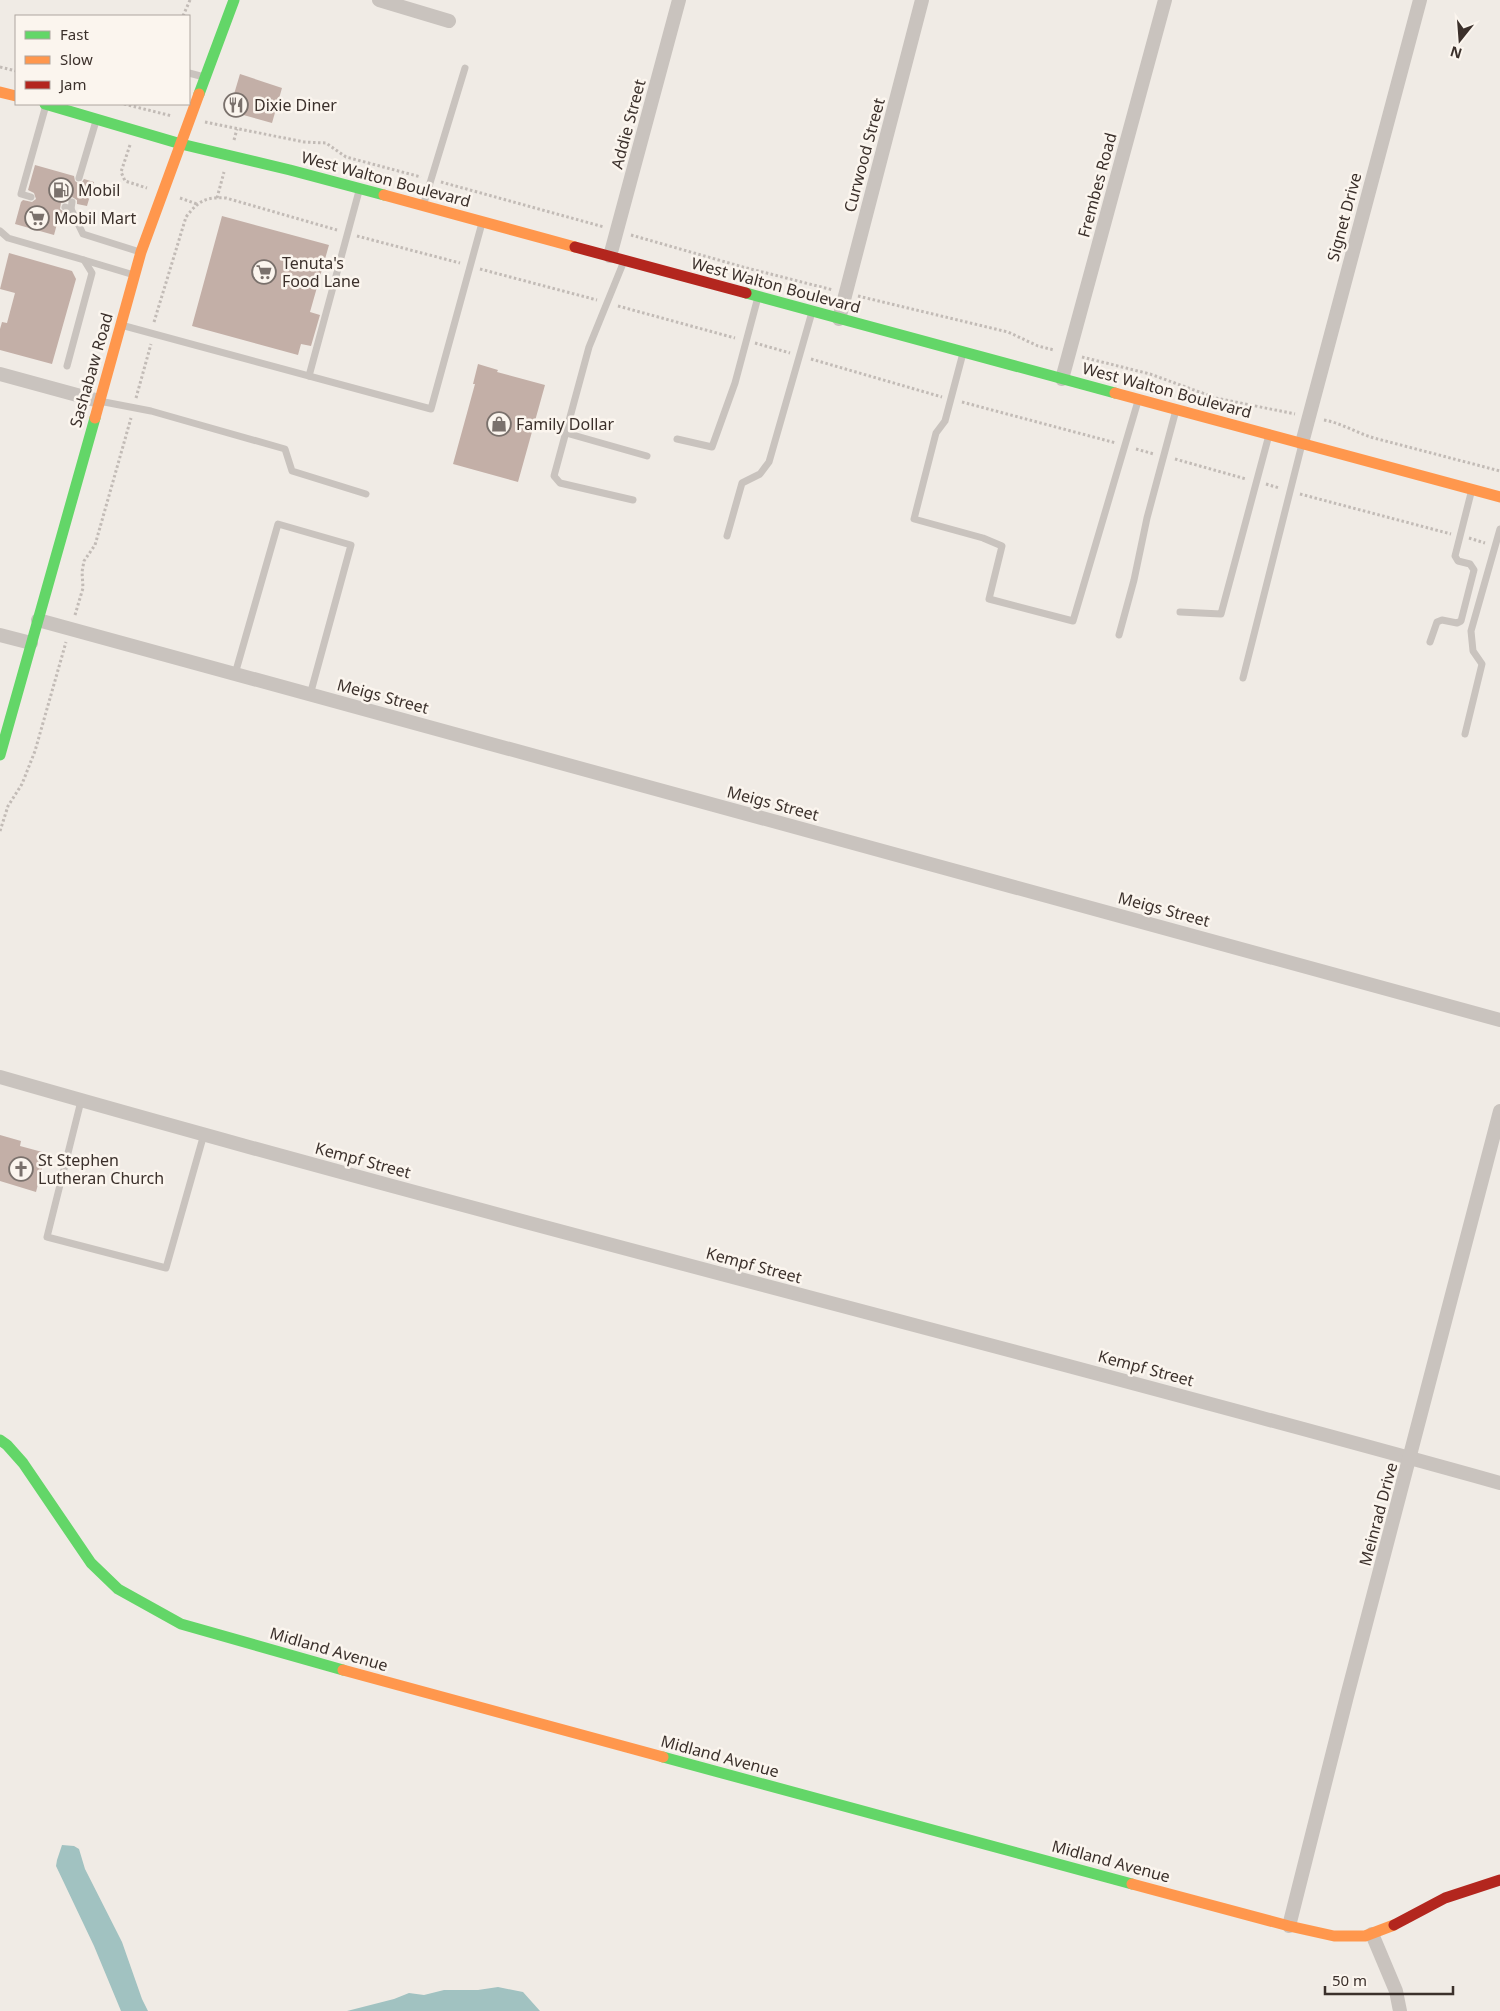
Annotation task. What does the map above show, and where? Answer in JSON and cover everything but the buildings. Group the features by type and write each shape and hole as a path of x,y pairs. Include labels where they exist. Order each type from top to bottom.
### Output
{"street":[{"name":"Sashabaw Road","path":"0,755 142,252 234,0"},
{"path":"379,0 449,21"},
{"name":"Addie Street","path":"610,256 679,0"},
{"name":"Curwood Street","path":"839,319 922,0"},
{"name":"Frembes Road","path":"1062,379 1165,0"},
{"name":"Signet Drive","path":"1302,443 1420,0"},
{"path":"0,92 15,96"},
{"name":"West Walton Boulevard","path":"51,105 85,112 97,118 181,144 290,170 1500,496"},
{"path":"0,374 99,401"},
{"name":"Meigs Street","path":"38,620 1500,1020"},
{"path":"0,635 31,643"},
{"name":"Kempf Street","path":"0,1077 81,1101 710,1272 1040,1358 1500,1483"},
{"name":"Meinrad Drive","path":"1289,1926 1500,1111"},
{"name":"Midland Avenue","path":"0,1440 23,1463 91,1563 118,1589 181,1624 370,1678 1289,1926 1334,1936 1365,1936 1372,1934 1445,1898 1500,1880"},
{"path":"1372,1934 1396,1991 1400,2011"}],"lane":[{"path":"423,206 465,68"},
{"path":"190,73 205,77"},
{"path":"31,197 21,194 46,105"},
{"path":"80,178 97,118"},
{"path":"309,376 360,189"},
{"path":"69,206 83,234 142,252"},
{"path":"120,325 431,409 483,222"},
{"path":"0,231 8,238 135,275"},
{"path":"67,366 92,273 84,260"},
{"path":"624,260 589,347 554,476 560,483 633,500"},
{"path":"677,439 712,447 735,383 758,297"},
{"path":"727,536 742,483 760,474 769,462 812,312"},
{"path":"963,352 945,421 936,434 914,519 983,538 1002,546 989,599 1073,621 1138,399"},
{"path":"99,401 134,408 285,449 292,471 366,494"},
{"path":"1119,635 1176,409"},
{"path":"566,433 647,456"},
{"path":"1180,612 1221,614 1269,434"},
{"path":"1243,678 1302,443"},
{"path":"1430,642 1437,622 1442,620 1457,624 1461,621 1474,570 1470,564 1458,561 1455,556 1472,489"},
{"path":"235,674 278,524 351,545 310,695"},
{"path":"1465,734 1482,664 1473,651 1471,631 1500,529"},
{"path":"81,1101 47,1237 166,1268 204,1134"}],"path":[{"path":"183,15 190,0"},
{"path":"0,67 15,71"},
{"path":"127,105 155,113"},
{"path":"137,108 142,105"},
{"path":"142,109 121,172 125,181 198,204"},
{"path":"0,830 8,806 22,784 35,751 83,588 82,572 84,561 95,545 151,344 154,317 186,217 198,204 207,198 226,198 951,399 1495,545"}],"water":[{"path":"62,1845 74,1846 79,1849 85,1869 122,1942 148,2011 121,2011 94,1946 56,1866"},
{"path":"498,1987 523,1992 540,2011 347,2011 394,1999 409,1993 424,1995 444,1990 478,1990"}],"traffic: fast":[{"path":"199,94 234,0"},
{"path":"48,105 181,144 384,195"},
{"path":"746,293 1115,393"},
{"path":"0,755 95,418"},
{"path":"0,1440 23,1463 91,1563 118,1589 181,1624 343,1670"},
{"path":"663,1757 1132,1884"}],"traffic: slow":[{"path":"0,92 15,96"},
{"path":"95,418 141,252 199,94"},
{"path":"384,195 575,247"},
{"path":"1115,393 1500,497"},
{"path":"343,1670 663,1757"},
{"path":"1132,1884 1289,1926 1334,1936 1365,1936 1394,1925"}],"traffic: jam":[{"path":"575,247 746,293"},
{"path":"1394,1925 1445,1898 1500,1880"}],"place":[{"name":"Dixie Diner","path":"236,105"},
{"name":"Mobil","path":"61,190"},
{"name":"Mobil Mart","path":"37,218"},
{"name":"Tenuta's Food Lane","path":"264,272"},
{"name":"Family Dollar","path":"499,424"},
{"name":"St Stephen Lutheran Church","path":"21,1169"}]}
